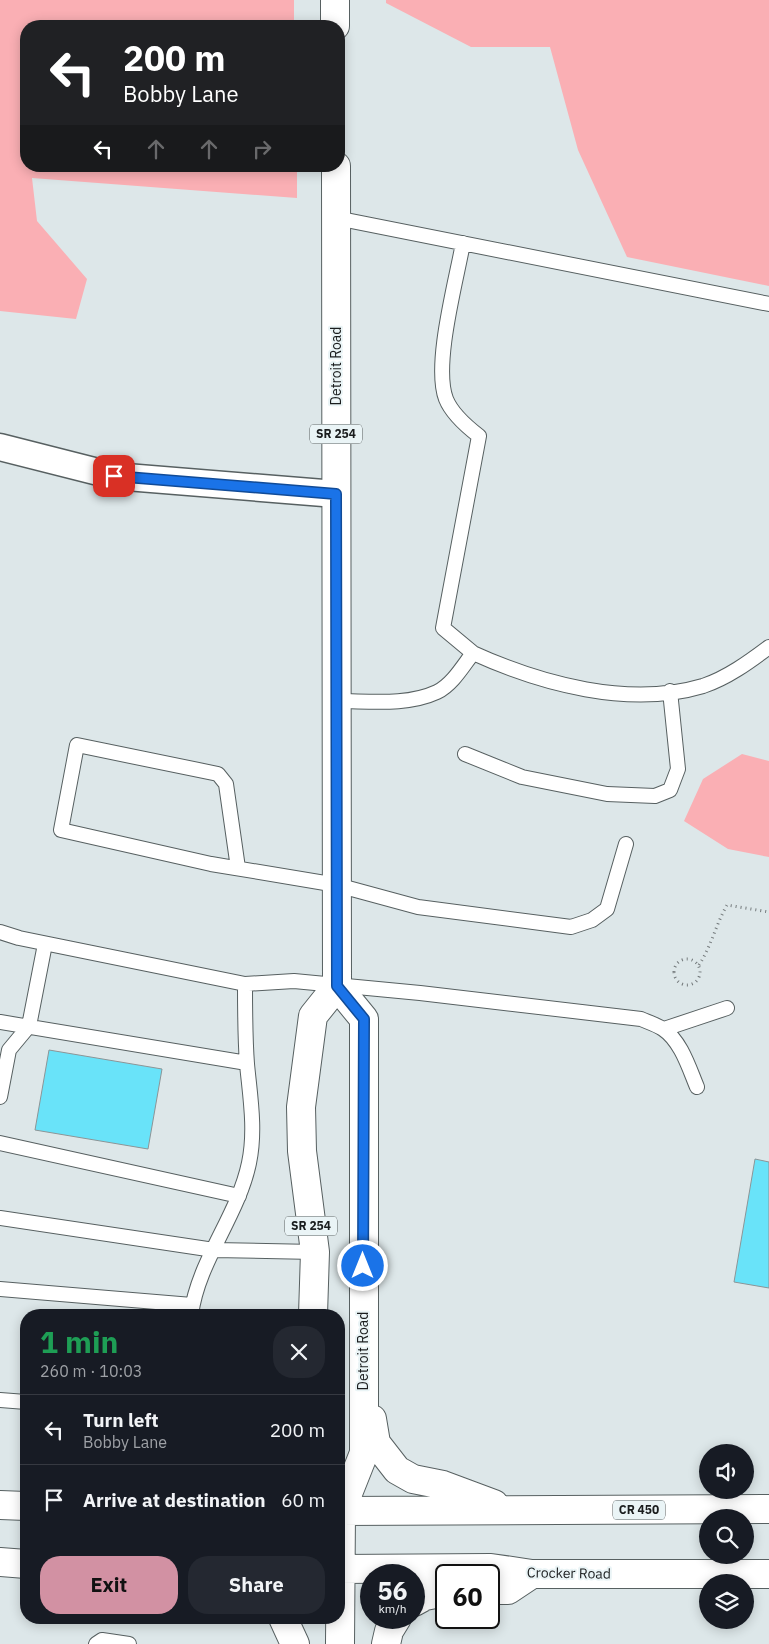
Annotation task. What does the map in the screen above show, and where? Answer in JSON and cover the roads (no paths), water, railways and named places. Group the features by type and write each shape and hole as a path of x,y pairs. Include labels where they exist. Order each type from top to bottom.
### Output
{"main road":[{"path":"335,0 335,20"},
{"name":"Detroit Road","path":"336,172 337,986 364,1019 364,1453 345,1496"},
{"name":"SR 254","path":"313,1309 315,1252 302,1151 301,1108 313,1016 337,986"},
{"path":"363,1362 376,1443 397,1470 413,1479 443,1485 509,1510"},
{"path":"0,1505 20,1506"},
{"name":"CR 450","path":"345,1507 509,1510 769,1509"},
{"path":"0,1562 20,1564"},
{"name":"Crocker Road","path":"345,1568 491,1568 532,1574 769,1574"},
{"path":"500,1590 508,1590 532,1574"},
{"path":"286,1624 295,1644"},
{"name":"Detroit Road","path":"340,1624 340,1644"},
{"path":"386,1644 390,1629"}],"street":[{"path":"0,447 114,476 336,494"}],"lane":[{"path":"336,218 769,304"},
{"path":"463,243 442,354 441,381 446,400 460,420 478,436 443,628 473,653 513,671 590,691 670,692 702,686 722,678 769,648"},
{"path":"338,701 406,701 437,692 451,682 473,653"},
{"path":"465,754 522,777 607,794 655,796 670,790 678,769 670,692"},
{"path":"238,868 226,784 218,774 77,745 61,830 238,868 337,885 418,907 571,927 592,920 608,909 626,844"},
{"path":"0,932 45,944 244,984 294,981 420,993 641,1019 664,1029 686,1060 697,1087"},
{"path":"0,1097 9,1050 29,1026 45,944"},
{"path":"192,1309 195,1294 239,1196 249,1162 252,1134 244,984"},
{"path":"664,1029 727,1008"},
{"path":"0,1022 247,1063"},
{"path":"0,1143 239,1196"},
{"path":"0,1218 214,1250 315,1252"},
{"path":"0,1289 183,1309"},
{"path":"0,1400 20,1402"},
{"path":"96,1644 102,1640 129,1644"}]}
